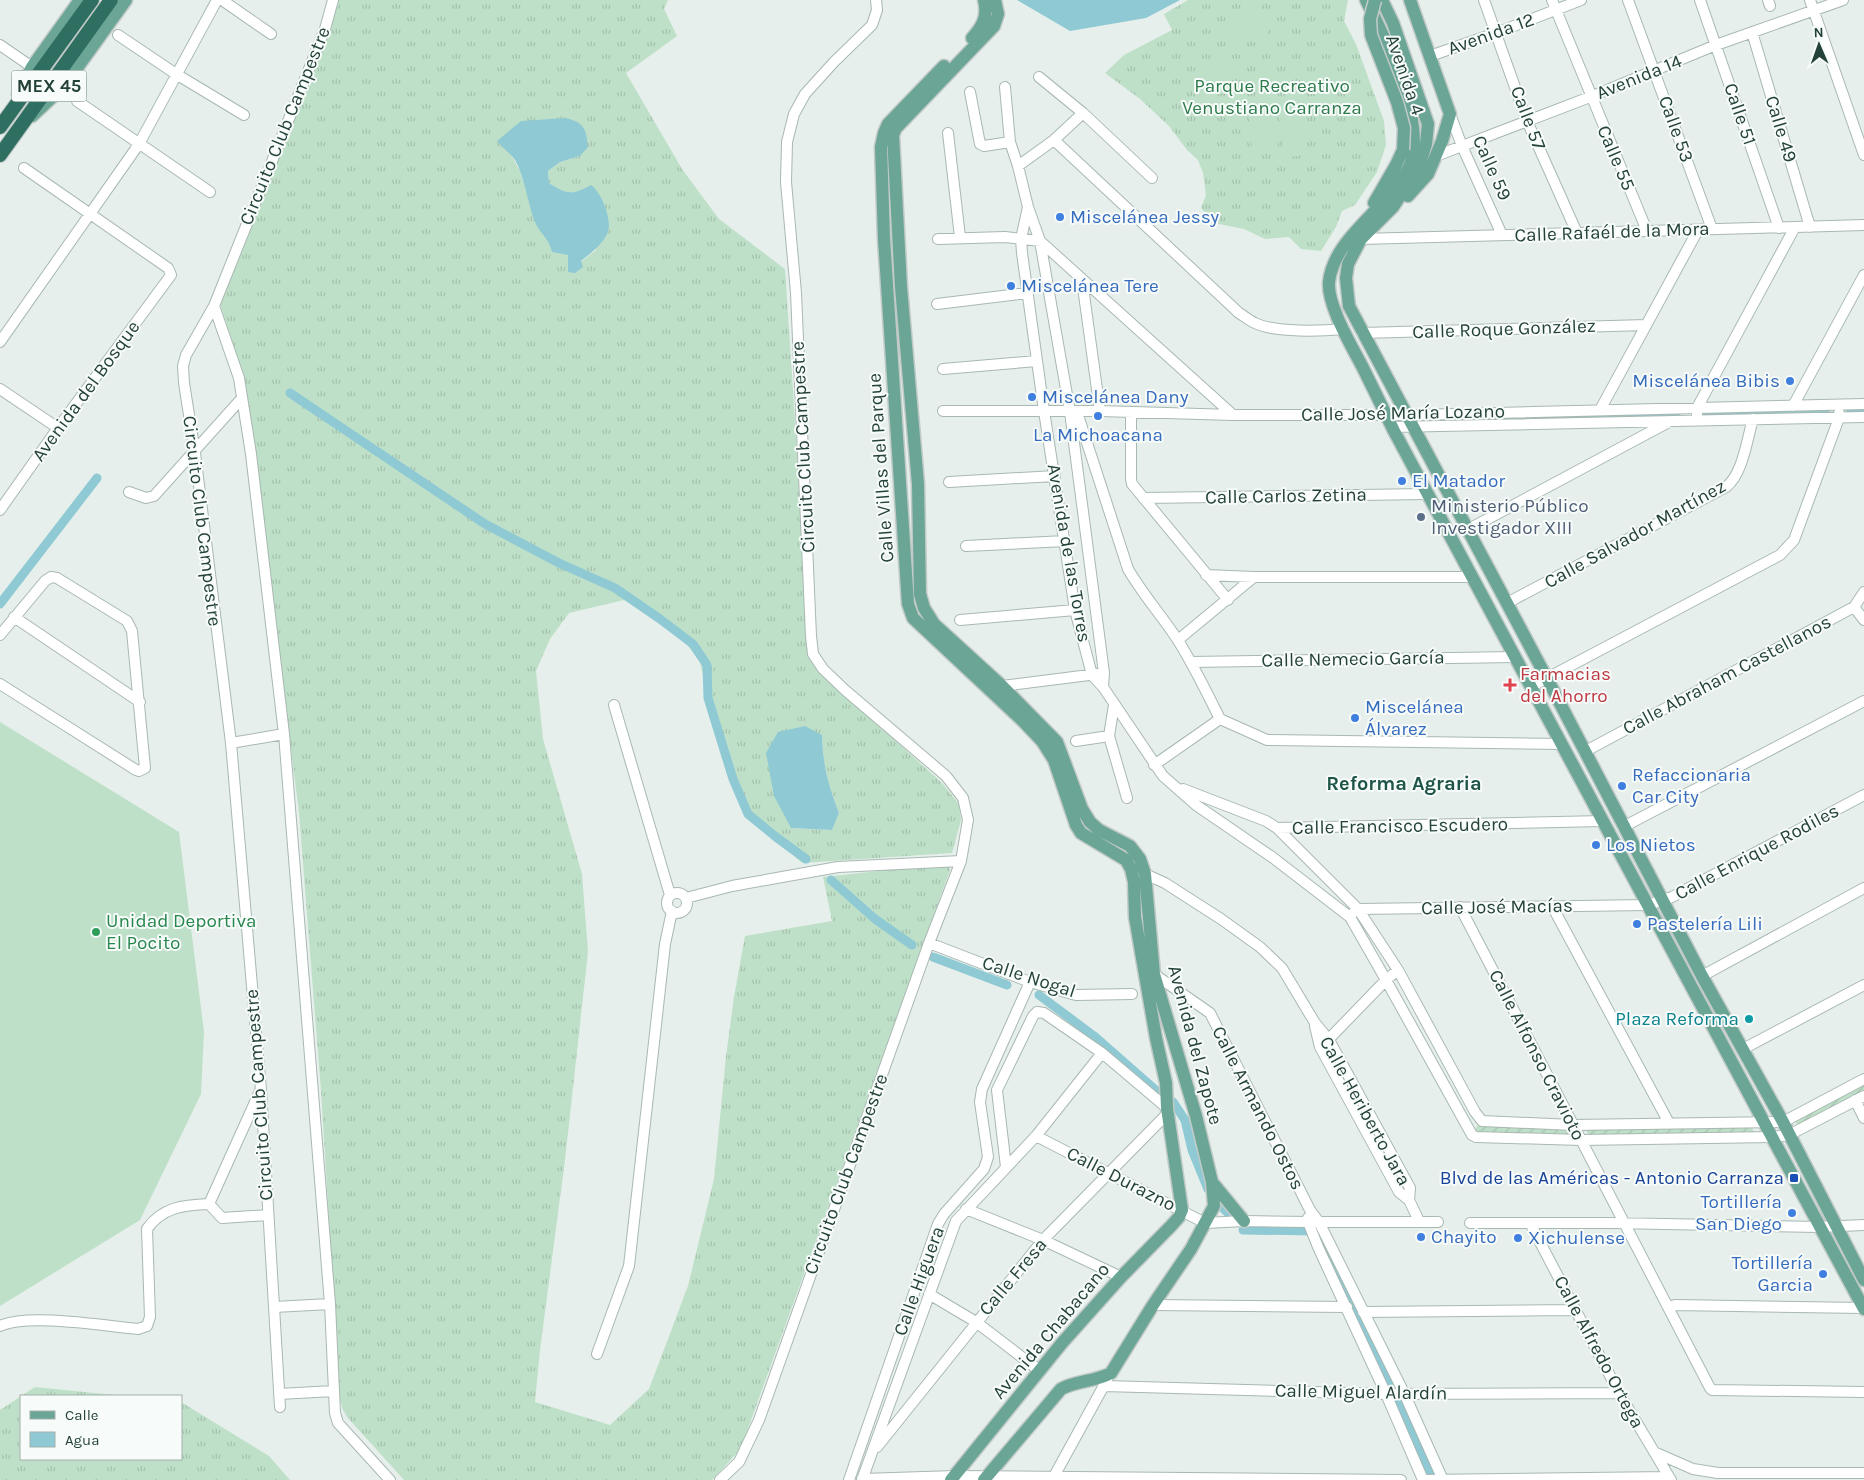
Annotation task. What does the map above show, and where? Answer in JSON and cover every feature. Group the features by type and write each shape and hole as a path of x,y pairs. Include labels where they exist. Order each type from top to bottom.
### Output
{"highway":[{"name":"MEX 45","path":"2,124 92,0"},
{"name":"MEX 45","path":"0,155 111,0"}],"main road":[{"path":"2,124 32,67 80,0"},
{"path":"16,132 64,86 126,0"},
{"name":"Calle Villas del Parque","path":"984,0 986,10 982,26 893,117 884,133 882,147 884,239 908,604 913,618 1042,741 1054,760 1076,825 1081,833 1126,860 1134,882"},
{"name":"Calle Villas del Parque","path":"995,0 998,14 994,26 896,128 893,134 901,287 918,484 920,594 924,608 934,624 1002,686 1057,742 1082,809 1090,822 1099,830 1130,846 1140,859 1145,874"},
{"path":"1366,0 1384,38 1403,88 1413,126 1414,151 1406,172 1371,215 1350,237 1333,265 1329,284 1330,296 1392,427 1864,1309"},
{"name":"Avenida 4","path":"1371,215 1376,198 1396,166 1403,150 1404,128 1397,102 1371,35 1370,18 1375,0"},
{"path":"1382,0 1393,23 1428,124 1426,144 1419,167 1393,207 1361,240 1348,264 1346,278 1349,306 1362,334 1547,679 1662,902 1783,1122 1864,1280"},
{"name":"Calle 59","path":"1393,207 1410,195 1428,174 1450,114 1410,0"},
{"name":"Avenida del Zapote","path":"1145,874 1154,974 1196,1116 1212,1182 1214,1206 1205,1223"},
{"name":"Avenida del Zapote","path":"1134,882 1138,934 1149,1002 1166,1083 1182,1210"},
{"path":"1212,1182 1244,1221"},
{"name":"Avenida Chabacano","path":"953,1478 1040,1371 1121,1277 1175,1222 1182,1210"},
{"path":"985,1478 1061,1388 1068,1384 1100,1379 1111,1373 1118,1365 1153,1305 1191,1249 1205,1223"}],"street":[{"path":"0,342 139,144 218,0"},
{"path":"222,0 271,34"},
{"name":"Circuito Club Campestre","path":"280,1407 261,1090 231,742 183,366 186,355 214,306 324,30 333,0"},
{"name":"Circuito Club Campestre","path":"720,1480 739,1462 758,1420 929,943 961,861 968,820 963,798 946,776 844,690 823,669 814,654 811,636 796,293 786,182 787,142 794,114 805,94 872,25 877,10 876,0"},
{"name":"Calle 57","path":"1484,0 1527,121 1577,233"},
{"name":"Avenida 12","path":"1430,56 1496,33 1554,5 1581,0"},
{"name":"Calle 53","path":"1628,0 1712,229"},
{"name":"Calle 51","path":"1700,0 1779,228"},
{"path":"1810,0 1864,155"},
{"name":"Avenida 14","path":"1436,156 1590,97 1716,45 1843,0"},
{"name":"Calle 55","path":"1554,5 1646,231"},
{"name":"Calle 49","path":"1752,32 1810,227"},
{"path":"118,35 176,74 244,115"},
{"path":"0,45 32,67"},
{"path":"1039,76 1083,112 1152,178"},
{"name":"Avenida de las Torres","path":"1005,87 1010,142 1028,207 1040,241 1074,412 1104,673 1103,687"},
{"path":"970,92 980,144 984,146 1010,142"},
{"path":"77,101 210,192"},
{"path":"1018,166 1054,140 1083,112"},
{"name":"Calle 59","path":"1450,114 1462,146 1502,235"},
{"path":"948,133 960,238"},
{"path":"1054,140 1239,313 1256,324 1275,329 1344,329"},
{"path":"24,168 89,214"},
{"name":"Avenida de las Torres","path":"1028,207 1021,238 1027,293 1076,610 1092,675 1103,687 1162,776 1196,805 1272,857 1350,917"},
{"name":"Avenida del Bosque","path":"0,510 58,428 170,278 171,272 168,268 89,214"},
{"name":"Calle Rafaél de la Mora","path":"1361,240 1864,225"},
{"path":"1697,420 1697,408 1794,227"},
{"path":"1600,410 1698,230"},
{"path":"938,239 1021,238 1040,241 1233,415"},
{"path":"1793,406 1864,275"},
{"path":"1082,280 1100,411"},
{"path":"936,304 1027,293"},
{"path":"214,306 239,378 251,454 284,734 330,1304 334,1413 338,1423 390,1480"},
{"name":"Calle Roque González","path":"1362,334 1646,325"},
{"path":"943,370 1037,361"},
{"path":"0,388 58,428"},
{"path":"129,492 146,498 154,496 195,453 242,398"},
{"name":"Calle José María Lozano","path":"943,411 1100,411 1233,415 1405,414 1864,404"},
{"path":"1532,686 1780,555 1794,540 1839,418 1838,405"},
{"path":"1074,412 1128,569 1178,640 1220,720 1266,740 1562,744"},
{"path":"1131,412 1132,484 1228,600"},
{"name":"Calle José María Lozano","path":"1392,427 1864,417"},
{"name":"Calle Salvador Martínez","path":"1507,603 1733,482 1739,469 1753,419"},
{"path":"1467,530 1669,422"},
{"path":"949,482 1055,476"},
{"name":"Calle Carlos Zetina","path":"1143,498 1428,494"},
{"path":"966,546 1065,541"},
{"path":"1206,575 1254,577 1473,577"},
{"path":"0,635 47,578 51,577 57,578 127,621 131,625 146,765 143,770 136,770 0,684"},
{"path":"1178,640 1254,577"},
{"name":"Calle Abraham Castellanos","path":"1584,752 1854,607 1864,592"},
{"path":"1854,607 1864,620"},
{"path":"960,620 1076,610"},
{"path":"14,617 140,702"},
{"name":"Calle Nemecio García","path":"1191,662 1516,657"},
{"path":"1002,686 1104,673"},
{"path":"1623,827 1864,701"},
{"path":"597,1354 629,1266 665,944 672,911 667,904 670,895 614,705"},
{"path":"1114,705 1109,736 1127,798"},
{"path":"1154,765 1220,720"},
{"path":"231,742 284,734"},
{"path":"1076,741 1109,736"},
{"name":"Calle Francisco Escudero","path":"1176,786 1266,821 1278,828 1603,821"},
{"name":"Calle Enrique Rodiles","path":"1648,905 1662,902 1864,795"},
{"path":"1278,828 1358,908 1398,970 1475,1112 1482,1121 1573,1125 1783,1122 1864,1079"},
{"path":"686,898 732,886 838,866 961,861"},
{"name":"Calle Heriberto Jara","path":"1145,874 1181,894 1260,947 1282,968 1315,1023 1329,1040 1410,1188 1409,1200"},
{"path":"1702,976 1864,888"},
{"path":"670,895 680,893 686,898"},
{"path":"672,911 684,910 686,898"},
{"name":"Calle José Macías","path":"1358,908 1648,905"},
{"name":"Calle Alfonso Cravioto","path":"1460,906 1707,1385 1712,1390 1864,1392"},
{"path":"1552,906 1669,1123"},
{"path":"1358,908 1350,917 1462,1120 1472,1136 1476,1138 1581,1140 1773,1137 1789,1135 1859,1098 1864,1118"},
{"name":"Calle Nogal","path":"929,943 1030,982 1076,995 1132,994"},
{"path":"1320,1047 1398,970"},
{"name":"Calle Armando Ostos","path":"1154,974 1210,1013 1310,1210 1319,1222 1404,1393 1443,1480"},
{"name":"Calle Higuera","path":"849,1480 938,1224 944,1214 984,1170 988,1157 980,1102 982,1089 1030,982"},
{"path":"1743,1049 1864,986"},
{"name":"Calle Nogal","path":"1006,1167 997,1090 1033,1016 1037,1012 1044,1013 1102,1053 1168,1110"},
{"name":"Calle Heriberto Jara","path":"1315,1023 1320,1047 1399,1192 1409,1200 1419,1221"},
{"name":"Calle Higuera","path":"862,1479 956,1221 1036,1136 1102,1053"},
{"path":"209,1204 261,1090"},
{"name":"Calle Fresa","path":"872,1454 1043,1240 1110,1174 1168,1110"},
{"path":"1462,1120 1475,1112"},
{"name":"Calle Durazno","path":"1036,1136 1205,1223"},
{"path":"209,1204 222,1218 268,1215"},
{"path":"0,1326 17,1321 37,1320 138,1329 147,1326 150,1317 147,1229 153,1221 170,1209 209,1204"},
{"path":"966,1209 1043,1240 1121,1277"},
{"name":"Calle Armando Ostos","path":"1308,1222 1310,1210"},
{"path":"1205,1223 1244,1221 1438,1222"},
{"path":"1308,1222 1423,1480 1670,1478"},
{"path":"1470,1222 1819,1227 1864,1225"},
{"name":"Calle Alfredo Ortega","path":"1530,1223 1619,1393 1670,1478"},
{"path":"928,1294 976,1322 1040,1371"},
{"path":"274,1307 330,1304"},
{"path":"1153,1305 1347,1307"},
{"path":"1668,1307 1675,1305 1864,1309"},
{"path":"1363,1312 1576,1310"},
{"path":"1053,1479 1111,1373"},
{"name":"Calle Miguel Alardín","path":"1104,1386 1386,1394 1619,1393"},
{"path":"279,1394 334,1391"},
{"path":"1653,1451 1693,1469 1718,1473 1864,1473"},
{"path":"862,1479 1401,1480"}],"green space":[{"path":"336,0 668,0 664,9 677,36 626,73 682,169 719,219 785,269 810,647 854,703 942,783 959,804 961,820 952,853 802,863 747,815 725,762 700,662 679,634 624,600 569,613 550,639 536,671 543,739 582,874 588,952 535,1402 610,1425 649,1389 688,1286 714,1179 726,1056 745,936 832,921 823,877 943,864 949,866 950,870 746,1434 737,1453 712,1480 404,1480 343,1410 340,1400 321,1091 299,813 254,452 240,365 221,307 220,298","holes":["521,121 537,121 580,156 560,162 548,171 549,183 564,193 580,191 596,250 568,272 568,255 550,243 539,228 520,171 511,155 515,127","822,735 827,775 839,813 832,830 791,828"]},
{"name":"Parque Recreativo Venustiano Carranza","path":"1188,0 1348,0 1344,21 1356,44 1384,121 1386,145 1377,172 1355,205 1342,211 1336,227 1321,251 1301,249 1289,237 1265,239 1244,229 1214,223 1201,208 1206,195 1203,173 1198,160 1187,150 1169,126 1140,99 1105,73 1124,55 1172,30 1164,14"},
{"path":"1265,9 1268,38 1230,41 1228,11"},
{"path":"1217,58 1228,63 1232,72 1230,82 1224,93 1207,95 1196,93 1190,85 1189,79"},
{"path":"1276,111 1278,150 1252,152 1249,113"},
{"path":"1303,113 1306,155 1284,157 1280,115"},
{"name":"Unidad Deportiva El Pocito","path":"0,722 179,832 204,1032 201,1094 140,1220 0,1306"},
{"path":"1864,1084 1864,1091 1798,1127 1795,1120"},
{"path":"1477,1126 1572,1127 1575,1134 1473,1133"},
{"path":"1584,1126 1751,1126 1755,1134 1588,1134"},
{"path":"35,1387 114,1395 23,1395"},
{"path":"20,1397 20,1460 182,1460 182,1403 269,1456 290,1480 0,1480 0,1410"}],"water":[{"path":"1017,0 1180,0 1146,18 1070,31"},
{"path":"566,118 581,125 585,131 588,147 580,156 560,162 548,171 549,183 565,192 579,191 591,185 599,194 609,220 606,236 581,261 583,267 575,273 568,272 568,255 552,252 549,243 539,230 532,215 519,168 511,155 497,141 521,121"},
{"path":"805,726 822,735 827,775 839,813 832,830 791,828 774,796 766,753 778,732"}],"waterway":[{"path":"290,393 485,524 559,563 615,588 693,644 707,665 708,698 733,779 748,814 806,859"},
{"path":"1850,409 1864,409"},
{"path":"1702,413 1825,410"},
{"path":"1419,421 1676,414"},
{"path":"0,604 97,478"},
{"path":"831,880 875,919 912,945"},
{"path":"933,957 1007,985"},
{"path":"1039,995 1094,1036 1160,1094"},
{"path":"1173,1102 1185,1120 1192,1150 1208,1189"},
{"path":"1220,1205 1231,1216"},
{"path":"1243,1230 1318,1231 1390,1383"},
{"path":"1398,1403 1433,1480"}],"place":[{"name":"Miscelánea Jessy","path":"1060,217"},
{"name":"Miscelánea Tere","path":"1011,286"},
{"name":"Miscelánea Bibis","path":"1790,381"},
{"name":"Miscelánea Dany","path":"1032,397"},
{"name":"La Michoacana","path":"1098,416"},
{"name":"El Matador","path":"1402,481"},
{"name":"Ministerio Público Investigador XIII","path":"1421,517"},
{"name":"Farmacias del Ahorro","path":"1510,685"},
{"name":"Miscelánea Álvarez","path":"1355,718"},
{"name":"Refaccionaria Car City","path":"1622,786"},
{"name":"Los Nietos","path":"1596,845"},
{"name":"Pastelería Lili","path":"1637,924"},
{"name":"Unidad Deportiva El Pocito","path":"96,932"},
{"name":"Plaza Reforma","path":"1749,1019"},
{"name":"Blvd de las Américas - Antonio Carranza","path":"1794,1178"},
{"name":"Tortillería San Diego","path":"1792,1213"},
{"name":"Chayito","path":"1421,1237"},
{"name":"Xichulense","path":"1518,1238"},
{"name":"Tortillería Garcia","path":"1823,1274"}],"district":[{"name":"Reforma Agraria","path":"1404,783"}]}
